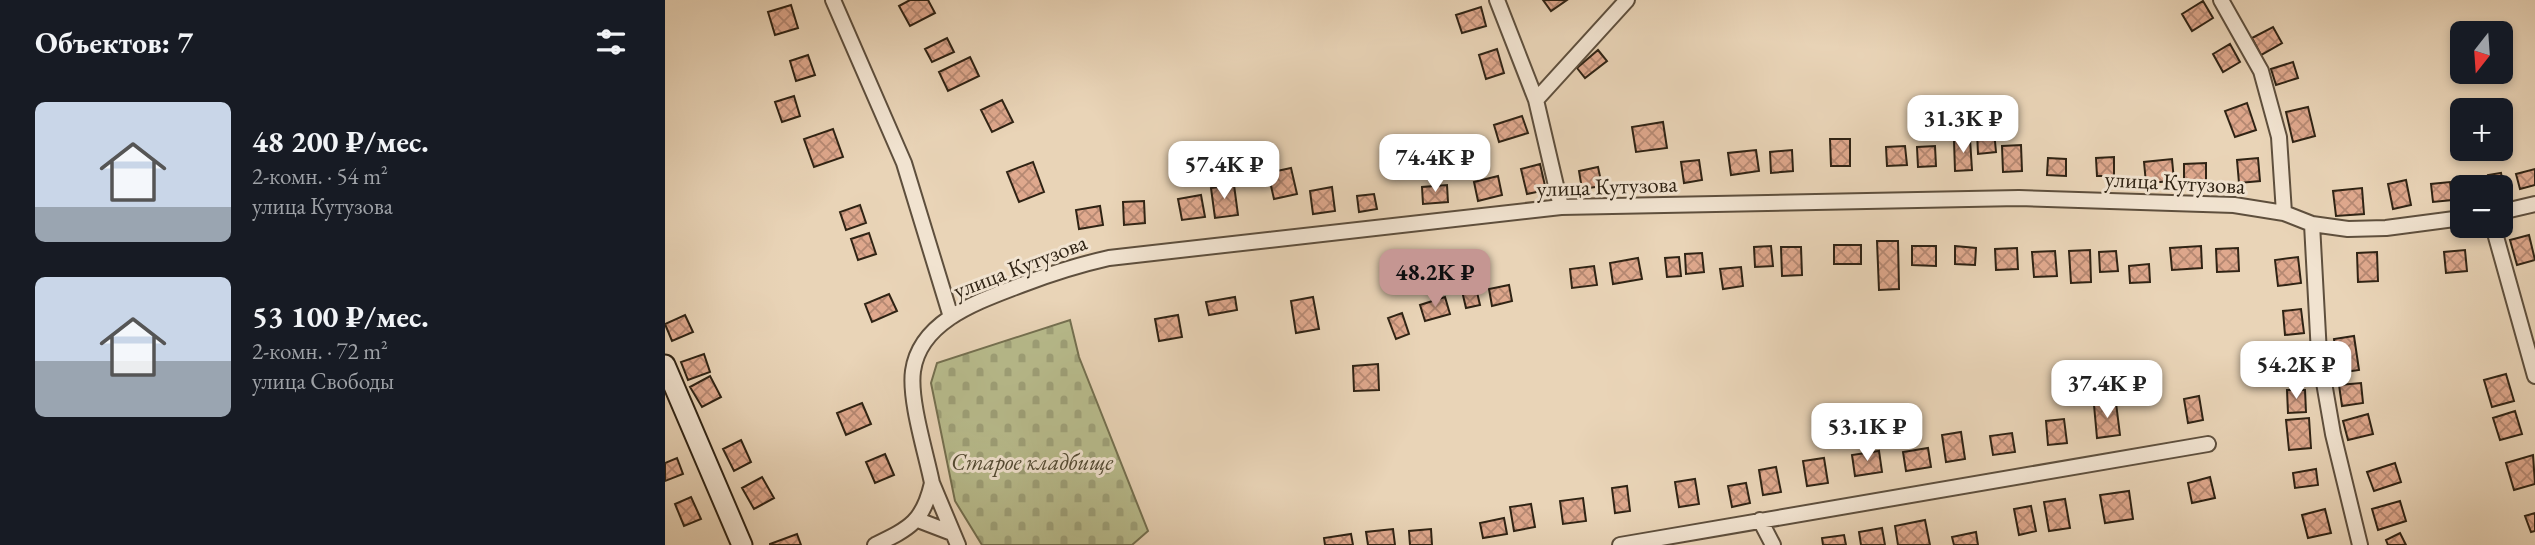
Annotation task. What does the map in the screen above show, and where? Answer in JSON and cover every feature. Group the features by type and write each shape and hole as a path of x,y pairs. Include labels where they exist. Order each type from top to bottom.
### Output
{"street":[{"path":"833,0 904,163 951,317"},
{"path":"1497,0 1536,100 1560,207"},
{"path":"1536,100 1627,0"},
{"path":"2221,0 2261,71 2279,137 2284,213"},
{"name":"улица Кутузова","path":"955,539 932,483 912,388 913,371 925,342 951,317 981,300 1071,266 1108,258 1560,207 2019,198 2234,205 2284,213 2312,224 2348,229 2386,228 2450,220"},
{"path":"2513,209 2535,204"},
{"path":"2312,224 2319,354 2333,434 2360,545"},
{"path":"2496,238 2535,376"},
{"path":"665,365 742,545"},
{"path":"1620,545 2208,444"},
{"path":"875,545 918,520 926,508 932,483"},
{"path":"918,520 955,539"},
{"path":"1760,520 1773,545"}],"green space":[{"name":"Старое кладбище","path":"1070,320 1079,357 1148,531 1132,545 982,545 955,501 931,383 937,363"}],"building":[{"path":"910,0 928,0 935,13 910,26 899,6"},
{"path":"1543,0 1567,0 1551,11"},
{"path":"2203,1 2213,18 2192,31 2182,14"},
{"path":"791,5 798,28 775,35 768,12"},
{"path":"1481,7 1486,26 1462,33 1456,15"},
{"path":"2273,27 2282,43 2261,55 2252,38"},
{"path":"947,38 954,52 932,62 925,49"},
{"path":"2230,44 2240,62 2223,72 2213,54"},
{"path":"1497,49 1504,73 1486,79 1479,55"},
{"path":"1598,50 1607,61 1585,78 1577,68"},
{"path":"808,55 815,75 796,81 790,61"},
{"path":"970,57 979,76 948,91 939,72"},
{"path":"2293,62 2298,78 2276,85 2271,69"},
{"path":"794,96 800,116 782,122 775,102"},
{"path":"1002,100 1013,122 992,132 981,110"},
{"path":"2247,103 2256,130 2235,137 2225,111"},
{"path":"2308,107 2315,136 2293,142 2286,112"},
{"path":"1522,116 1528,133 1499,142 1494,125"},
{"path":"1663,122 1667,148 1636,152 1632,127"},
{"path":"833,129 843,157 814,167 804,139"},
{"path":"1994,131 1996,152 1978,154 1977,132"},
{"path":"1830,139 1850,139 1850,166 1831,166"},
{"path":"1970,139 1972,170 1955,171 1954,140"},
{"path":"2021,145 2022,171 2003,172 2002,146"},
{"path":"1905,146 1907,165 1887,166 1886,147"},
{"path":"1935,146 1936,166 1918,167 1917,147"},
{"path":"1756,150 1759,171 1731,175 1728,153"},
{"path":"1792,150 1793,171 1771,173 1770,152"},
{"path":"2114,157 2114,176 2097,176 2096,158"},
{"path":"2048,158 2066,159 2066,176 2047,175"},
{"path":"2258,158 2260,181 2239,183 2237,160"},
{"path":"2172,159 2174,181 2146,183 2144,162"},
{"path":"1699,160 1702,180 1684,183 1681,162"},
{"path":"1033,162 1044,192 1019,202 1007,172"},
{"path":"2206,163 2206,181 2184,181 2184,164"},
{"path":"1540,164 1546,190 1527,194 1521,169"},
{"path":"1598,167 1602,186 1582,189 1579,171"},
{"path":"1291,168 1297,194 1274,199 1268,173"},
{"path":"2535,169 2535,185 2520,189 2516,174"},
{"path":"1498,176 1502,195 1478,201 1474,182"},
{"path":"2406,180 2411,205 2393,209 2388,184"},
{"path":"2450,182 2450,200 2433,202 2431,184"},
{"path":"1234,185 1238,215 1215,218 1211,188"},
{"path":"1447,185 1448,202 1423,204 1422,187"},
{"path":"1332,187 1335,211 1313,214 1310,191"},
{"path":"2362,188 2364,214 2336,216 2333,191"},
{"path":"1374,194 1377,209 1359,212 1357,196"},
{"path":"1201,195 1205,217 1182,220 1178,199"},
{"path":"1144,201 1145,223 1124,225 1123,202"},
{"path":"860,205 866,223 846,230 840,212"},
{"path":"1100,206 1103,225 1079,229 1076,210"},
{"path":"869,233 876,254 858,260 851,239"},
{"path":"2529,235 2535,260 2517,265 2510,240"},
{"path":"1877,241 1898,241 1899,289 1879,290"},
{"path":"1834,245 1861,245 1861,264 1834,264"},
{"path":"1771,246 1773,266 1755,267 1754,247"},
{"path":"1912,246 1936,246 1936,266 1912,265"},
{"path":"1955,246 1976,248 1975,265 1955,264"},
{"path":"2201,246 2202,268 2172,270 2170,248"},
{"path":"1781,247 1801,247 1802,275 1782,276"},
{"path":"2017,248 2018,269 1996,270 1995,249"},
{"path":"2238,248 2239,271 2217,272 2216,249"},
{"path":"2090,250 2091,282 2071,283 2069,251"},
{"path":"2465,250 2467,271 2446,273 2444,252"},
{"path":"2055,251 2057,276 2034,277 2032,252"},
{"path":"2116,251 2118,271 2100,272 2099,252"},
{"path":"2377,252 2378,281 2358,282 2357,253"},
{"path":"1702,253 1704,272 1686,274 1685,254"},
{"path":"1679,257 1681,276 1667,277 1665,258"},
{"path":"2298,257 2301,283 2278,286 2275,260"},
{"path":"1638,258 1642,279 1613,284 1610,263"},
{"path":"2149,264 2150,282 2130,283 2129,266"},
{"path":"1594,266 1597,285 1572,288 1570,269"},
{"path":"1741,267 1743,286 1723,289 1720,269"},
{"path":"1509,285 1512,301 1492,306 1489,289"},
{"path":"1476,288 1480,305 1466,308 1462,291"},
{"path":"889,294 897,311 872,322 865,304"},
{"path":"1235,297 1237,310 1209,315 1206,302"},
{"path":"1313,297 1319,329 1296,333 1291,301"},
{"path":"1445,297 1450,314 1425,321 1420,305"},
{"path":"2301,309 2304,333 2285,335 2283,311"},
{"path":"1402,313 1409,334 1396,339 1388,318"},
{"path":"685,315 693,332 672,341 665,324"},
{"path":"1178,315 1182,337 1159,341 1155,319"},
{"path":"2354,336 2359,370 2338,373 2334,339"},
{"path":"2284,348 2304,348 2305,368 2285,369"},
{"path":"704,354 710,372 688,380 681,362"},
{"path":"1378,364 1379,390 1354,391 1353,366"},
{"path":"2506,374 2514,401 2492,407 2484,380"},
{"path":"710,376 721,397 702,407 690,387"},
{"path":"2361,383 2363,403 2342,406 2339,385"},
{"path":"2287,390 2305,390 2306,412 2288,413"},
{"path":"2199,396 2203,420 2188,423 2184,399"},
{"path":"862,403 871,424 846,435 837,413"},
{"path":"2116,403 2120,435 2097,438 2094,405"},
{"path":"2515,411 2522,434 2500,440 2493,418"},
{"path":"2368,414 2373,434 2348,440 2343,421"},
{"path":"2309,418 2311,448 2289,450 2286,420"},
{"path":"2064,419 2067,443 2048,445 2046,421"},
{"path":"1961,432 1965,459 1946,462 1942,435"},
{"path":"2012,433 2015,452 1993,455 1990,436"},
{"path":"741,440 751,462 734,471 723,449"},
{"path":"1928,448 1931,467 1906,471 1903,452"},
{"path":"1879,451 1882,472 1855,476 1852,455"},
{"path":"885,454 894,475 875,483 866,462"},
{"path":"2533,455 2535,484 2514,490 2506,463"},
{"path":"677,458 683,474 665,481 665,463"},
{"path":"1824,458 1828,483 1807,486 1803,461"},
{"path":"2395,463 2401,482 2374,491 2367,472"},
{"path":"1776,467 1781,492 1763,495 1759,470"},
{"path":"2316,469 2318,485 2295,488 2293,473"},
{"path":"762,477 774,498 754,509 742,488"},
{"path":"2210,477 2215,498 2192,503 2188,483"},
{"path":"1695,479 1699,504 1679,507 1675,482"},
{"path":"1746,483 1750,503 1732,507 1728,486"},
{"path":"1627,486 1630,511 1615,513 1612,488"},
{"path":"2129,491 2133,519 2105,523 2100,495"},
{"path":"691,497 701,519 684,526 675,504"},
{"path":"1583,498 1586,521 1563,524 1560,501"},
{"path":"2065,499 2070,528 2049,531 2044,502"},
{"path":"2400,501 2406,521 2378,530 2372,509"},
{"path":"1531,504 1535,527 1514,531 1510,507"},
{"path":"2031,506 2036,531 2019,535 2014,509"},
{"path":"2325,509 2331,533 2308,538 2302,515"},
{"path":"2535,513 2535,531 2531,532 2525,516"},
{"path":"1504,518 1507,534 1483,538 1480,523"},
{"path":"1925,520 1930,545 1898,545 1895,526"},
{"path":"1882,528 1885,545 1861,545 1859,532"},
{"path":"1393,529 1395,545 1368,545 1366,532"},
{"path":"1431,529 1432,545 1410,545 1409,531"},
{"path":"1976,532 1978,545 1954,545 1952,537"},
{"path":"2400,533 2406,545 2388,545 2386,540"},
{"path":"797,534 801,545 770,545 770,544"},
{"path":"1351,534 1353,545 1325,545 1324,538"},
{"path":"1844,535 1846,545 1823,545 1822,538"}]}
